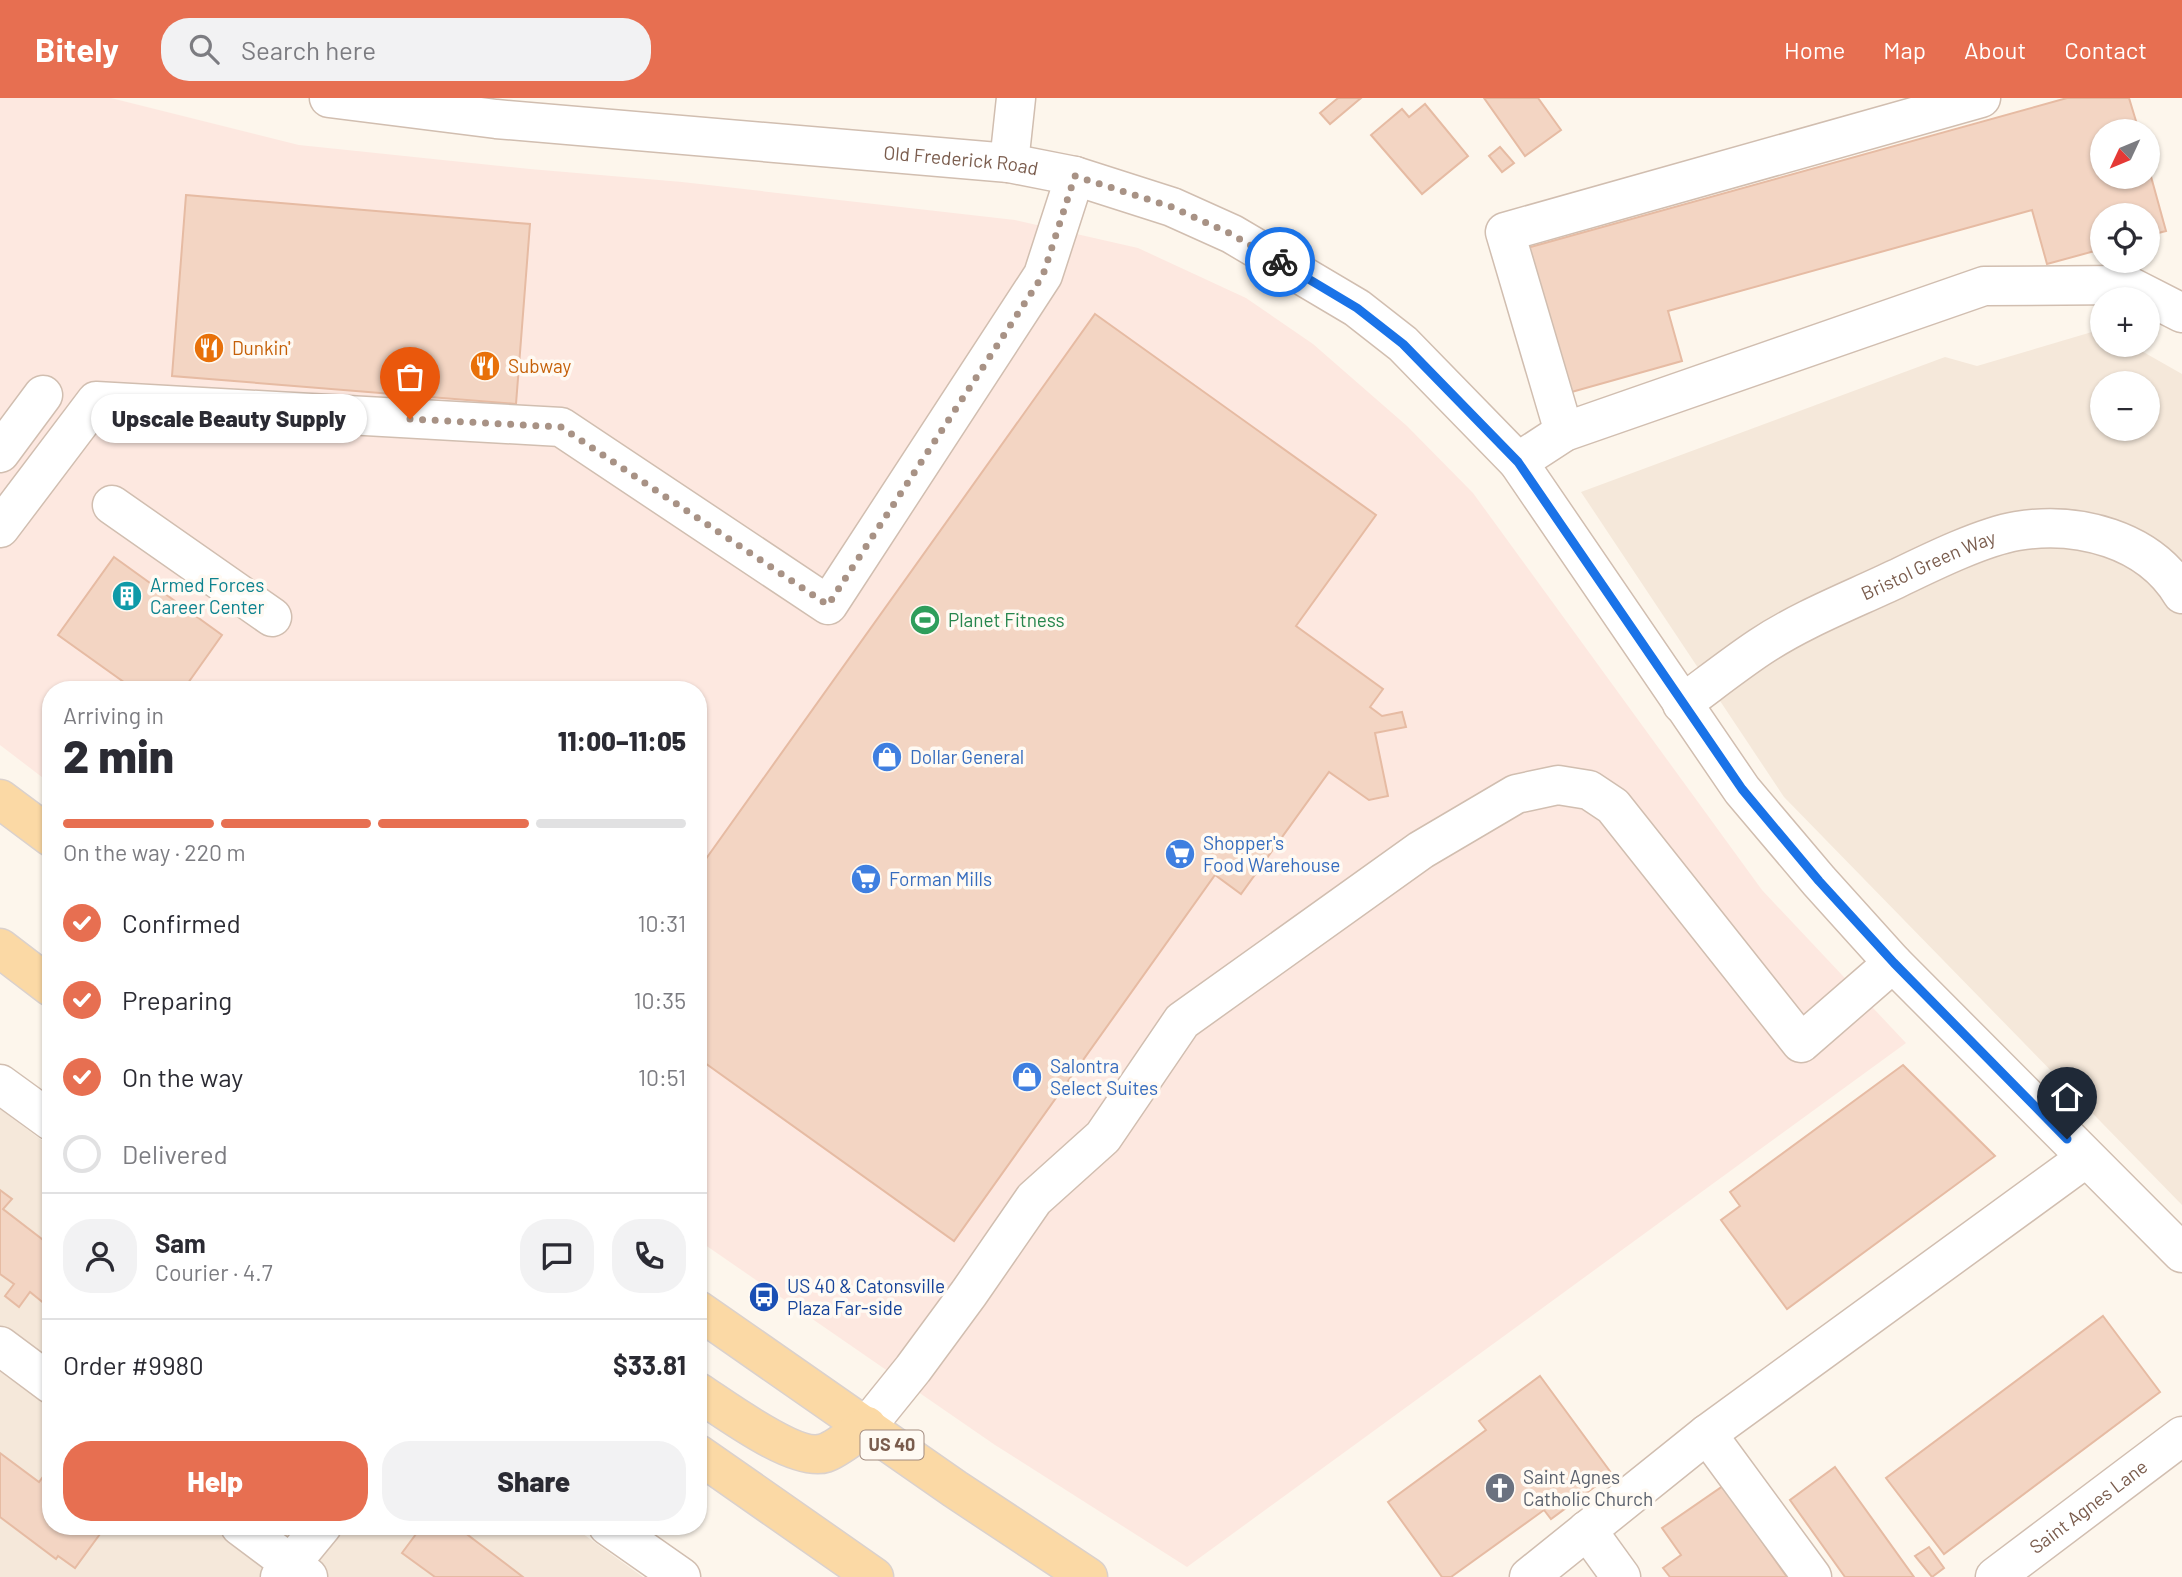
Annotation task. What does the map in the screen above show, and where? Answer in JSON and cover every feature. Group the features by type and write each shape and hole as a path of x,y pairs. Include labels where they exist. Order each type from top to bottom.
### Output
{"main road":[{"path":"0,799 42,830"},
{"path":"0,948 42,980"},
{"name":"US 40","path":"707,1317 955,1489 1088,1577"},
{"path":"707,1398 762,1434 796,1451 824,1454 867,1426"},
{"path":"707,1460 874,1577"},
{"path":"955,1489 1114,1577"}],"street":[{"name":"Old Frederick Road","path":"328,98 496,120 610,114 1009,163 1075,176 1172,207 1231,234 1357,308 1403,344 1518,462 1742,789 1819,881 1894,963 2182,1253"},
{"path":"1009,163 1016,98"},
{"path":"1564,432 1505,232 1981,98"},
{"path":"0,528 96,401 561,427 828,605 1043,275 1075,176"},
{"path":"1518,462 1564,432 1984,286 2127,285 2182,313"},
{"path":"0,453 43,395"},
{"path":"112,505 272,617"},
{"name":"Bristol Green Way","path":"1682,704 1761,646 1805,622 1922,566 2017,531 2087,532 2126,542 2156,561 2182,594"},
{"path":"867,1426 942,1330 1034,1199 1102,1138 1182,1021 1421,850 1516,794 1558,785 1589,790 1613,806 1801,1043 1894,963"},
{"path":"0,1084 42,1114"},
{"path":"1529,1577 1707,1434 2086,1158"},
{"path":"0,1346 42,1377"},
{"path":"1707,1434 1812,1577"},
{"name":"Saint Agnes Lane","path":"2013,1572 2182,1436"},
{"path":"1587,1530 1621,1577"},
{"path":"250,1535 293,1573 316,1535"},
{"path":"621,1535 681,1577"}],"shaded area":[{"path":"0,98 111,98 299,145 682,182 1015,220 1138,248 1246,298 1313,344 1407,426 1473,493 1762,890 1906,1043 1187,1567 995,1445 707,1246 707,681 42,681 42,777 0,745"},
{"path":"2090,333 2090,357 2152,357 2182,374 2182,1205 1784,797 1581,492 1945,357 1977,366"},
{"path":"0,1109 42,1140 42,1535 585,1535 643,1577 0,1577"}],"building":[{"path":"1338,98 1361,98 1330,124 1320,113"},
{"path":"1484,98 1538,98 1561,130 1525,156"},
{"path":"2067,98 2129,98 2135,119 2090,119 2090,189 2154,189 2158,203 2090,203 2090,252 2047,264 2032,210 1668,311 1682,361 1568,393 1527,248"},
{"path":"1425,104 1468,156 1422,194 1371,135 1402,109 1409,117"},
{"path":"1500,147 1514,163 1502,172 1489,156"},
{"path":"186,195 530,224 516,404 172,376"},
{"path":"2160,209 2166,231 2160,233"},
{"path":"1095,314 1376,515 1296,626 1383,689 1370,707 1382,716 1402,712 1406,727 1375,733 1388,796 1369,800 1329,772 1241,894 1215,875 954,1241 707,1064 707,857"},
{"name":"Armed Forces Career Center","path":"114,557 222,635 189,681 122,681 58,635"},
{"path":"1903,1065 1995,1156 1787,1309 1721,1220 1740,1206 1730,1192"},
{"path":"0,1190 12,1199 3,1209 42,1239 42,1302 30,1292 19,1307 5,1296 14,1284 0,1274"},
{"path":"2103,1316 2160,1392 1944,1554 1886,1478"},
{"name":"Saint Agnes Catholic Church","path":"1540,1376 1612,1474 1551,1519 1544,1510 1451,1577 1442,1577 1388,1502 1486,1430 1479,1421"},
{"path":"0,1453 39,1482 42,1478 42,1535 99,1535 75,1568 58,1556 56,1559 0,1517"},
{"path":"1835,1467 1914,1577 1845,1577 1790,1500"},
{"path":"1723,1486 1787,1577 1670,1577 1663,1568 1681,1555 1662,1528"},
{"path":"415,1535 468,1535 523,1577 435,1577 402,1553"},
{"path":"1929,1547 1944,1568 1932,1577 1915,1556"}],"way so far":[{"path":"410,419 561,427 828,605 1043,275 1075,176 1172,207 1231,234 1280,262"}],"place":[{"name":"Dunkin'","path":"209,348"},
{"name":"Subway","path":"485,366"},
{"name":"Upscale Beauty Supply","path":"410,419"},
{"name":"Armed Forces Career Center","path":"127,596"},
{"name":"Planet Fitness","path":"925,620"},
{"name":"Dollar General","path":"887,757"},
{"name":"Shopper's Food Warehouse","path":"1180,854"},
{"name":"Forman Mills","path":"866,879"},
{"name":"Salontra Select Suites","path":"1027,1077"},
{"name":"US 40 & Catonsville Plaza Far-side","path":"764,1297"},
{"name":"Saint Agnes Catholic Church","path":"1500,1488"}],"route":[{"path":"1280,262 1357,308 1403,344 1518,462 1742,789 1819,881 1894,963 2067,1139"}]}
